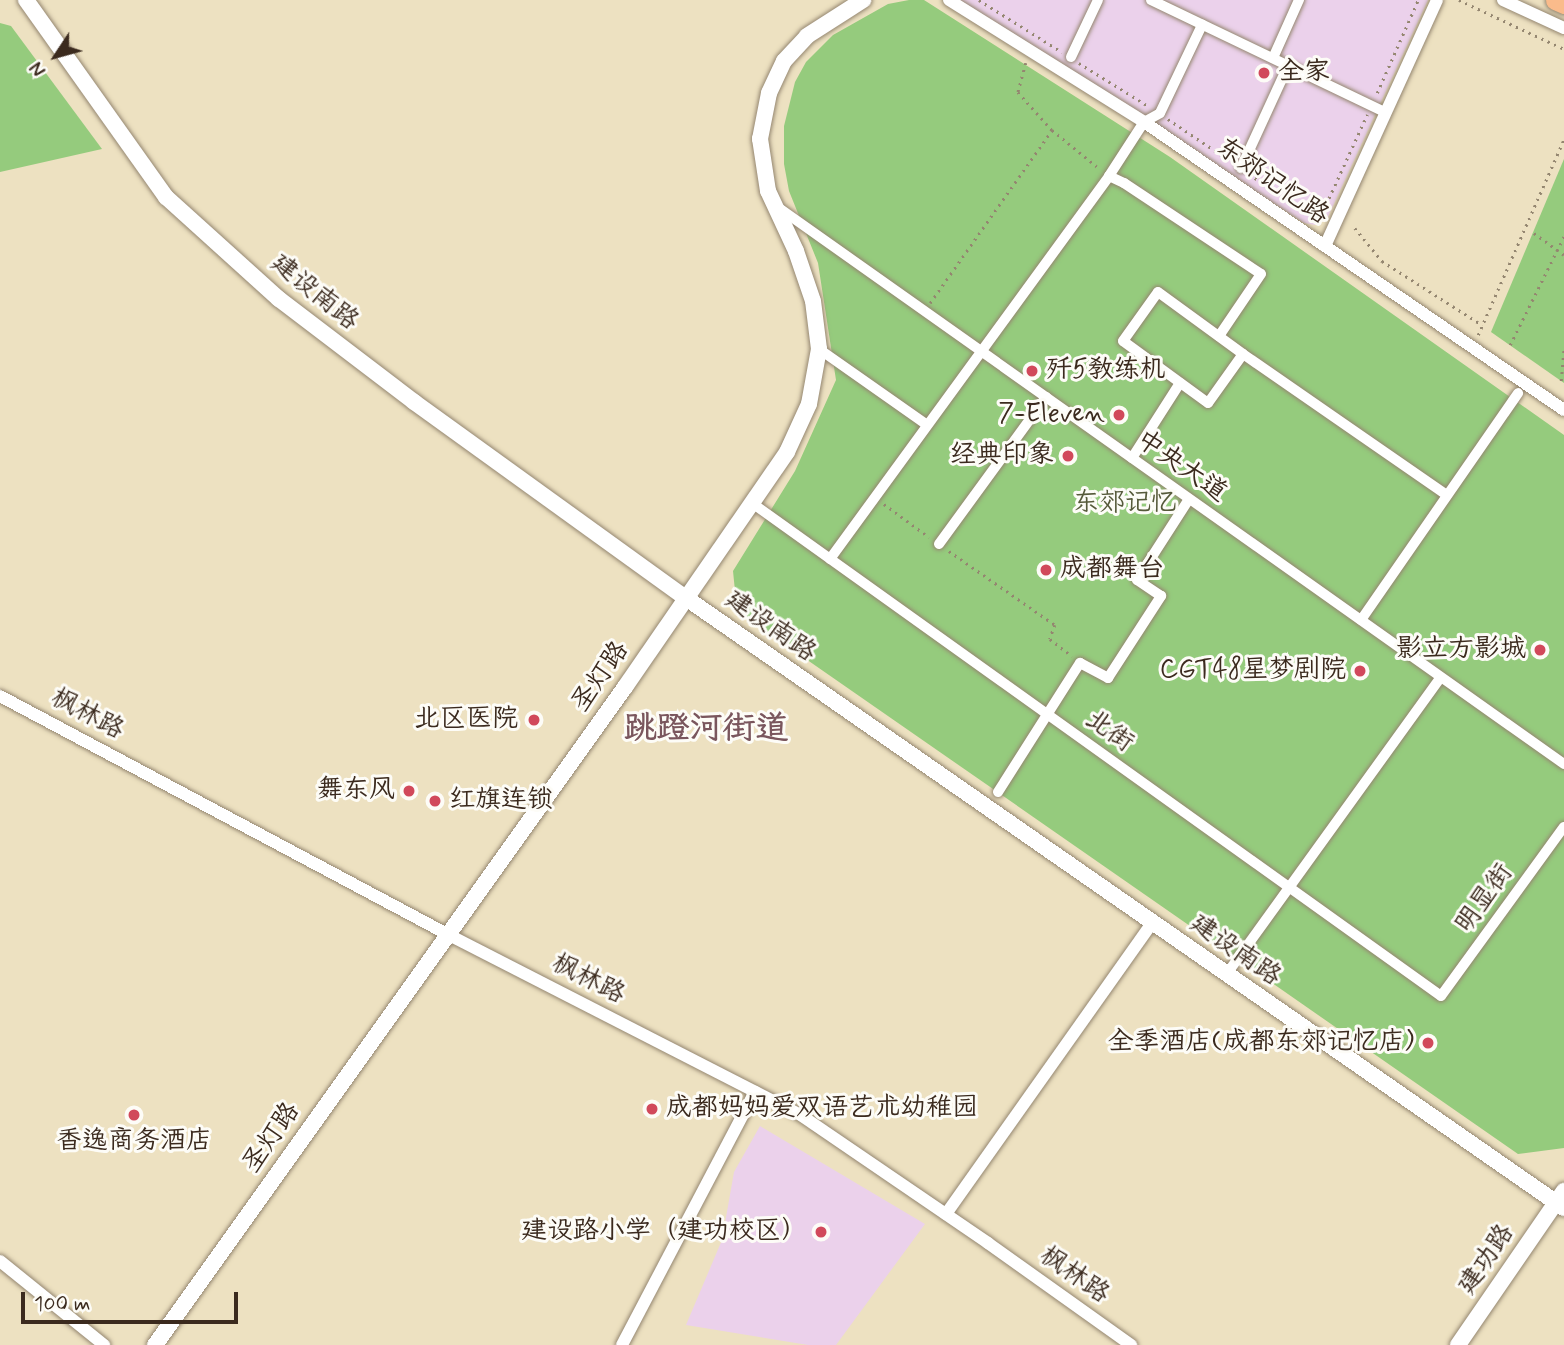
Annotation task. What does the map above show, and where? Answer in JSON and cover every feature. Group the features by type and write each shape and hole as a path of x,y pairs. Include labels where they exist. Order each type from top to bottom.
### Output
{"main road":[{"path":"1555,0 1564,4"}],"street":[{"name":"建设南路","path":"26,0 166,197 260,282 414,402 686,598 1226,975 1561,1200"},
{"name":"圣灯路","path":"155,1345 625,687 787,452 809,404 819,349 813,301 796,251 773,204 760,139 769,93 784,61 807,36 863,0"},
{"name":"东郊记忆路","path":"948,0 1144,122 1564,410"},
{"path":"1071,57 1098,0"},
{"path":"1151,0 1385,112"},
{"path":"1273,58 1299,0"},
{"path":"1325,246 1437,0"},
{"path":"1503,0 1564,28"},
{"path":"830,559 1109,176 1144,122 1160,113 1202,25"},
{"path":"1241,168 1288,66"},
{"path":"1109,176 1124,183 1261,274 1219,337"},
{"name":"中央大道","path":"773,204 1564,764"},
{"path":"1244,354 1208,403 1123,341 1158,292 1447,495"},
{"path":"819,349 928,425"},
{"path":"1132,458 1180,383"},
{"path":"1361,620 1518,393"},
{"path":"939,544 1046,397"},
{"path":"998,792 1080,663 1108,678 1161,596 1137,580 1189,499"},
{"name":"北街","path":"752,503 1441,996"},
{"path":"1226,975 1441,677"},
{"name":"枫林路","path":"0,696 447,933 802,1116 1130,1345"},
{"name":"明显街","path":"1441,996 1564,827"},
{"path":"946,1214 1152,923"},
{"path":"622,1345 755,1092"},
{"name":"建功路","path":"1458,1345 1561,1200"},
{"path":"0,1261 104,1345"}],"path":[{"path":"978,0 1160,113 1314,216 1323,211 1419,0"},
{"path":"1459,0 1564,49"},
{"path":"1030,51 1018,92 1052,130 1109,176"},
{"path":"924,311 1052,130"},
{"path":"1485,342 1477,337 1564,139"},
{"path":"1355,228 1382,261 1482,325"},
{"path":"1534,233 1564,254"},
{"path":"1510,345 1564,236"},
{"path":"1561,381 1564,349"},
{"path":"875,497 1055,625 1050,639 1080,663"}],"shaded area":[{"path":"959,0 1428,0 1327,219 1315,225 1304,223"},
{"name":"建设路小学（建功校区）","path":"760,1126 925,1224 836,1345 808,1345 686,1325 722,1240 734,1172"}],"green space":[{"name":"东郊记忆","path":"924,0 1170,157 1564,435 1564,1148 1518,1154 737,611 733,571 795,471 836,380 818,263 789,191 784,164 784,126 795,82 806,62 833,35 888,4"},
{"path":"0,23 11,26 102,149 0,172"},
{"path":"1564,159 1564,383 1491,332"}],"place":[{"name":"全家","path":"1264,73"},
{"name":"歼5教练机","path":"1032,371"},
{"name":"7-Eleven","path":"1119,415"},
{"name":"经典印象","path":"1068,456"},
{"name":"成都舞台","path":"1046,570"},
{"name":"影立方影城","path":"1540,650"},
{"name":"CGT48星梦剧院","path":"1360,671"},
{"name":"北区医院","path":"534,720"},
{"name":"舞东风","path":"409,791"},
{"name":"红旗连锁","path":"435,801"},
{"name":"全季酒店(成都东郊记忆店)","path":"1428,1043"},
{"name":"成都妈妈爱双语艺术幼稚园","path":"652,1109"},
{"name":"香逸商务酒店","path":"134,1115"},
{"name":"建设路小学（建功校区）","path":"821,1232"}],"district":[{"name":"跳蹬河街道","path":"706,730"}]}
